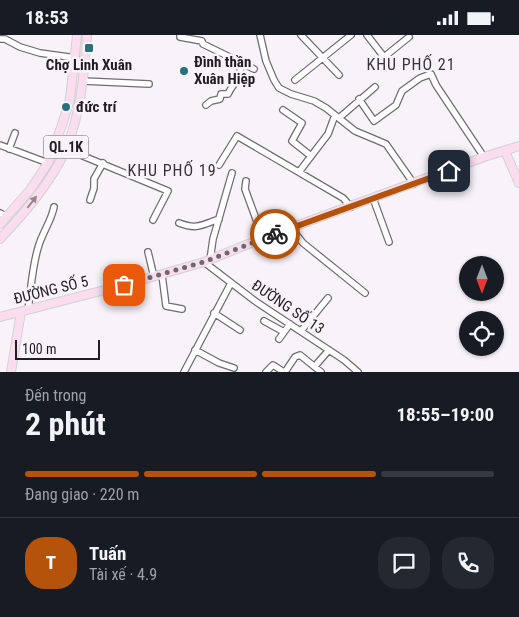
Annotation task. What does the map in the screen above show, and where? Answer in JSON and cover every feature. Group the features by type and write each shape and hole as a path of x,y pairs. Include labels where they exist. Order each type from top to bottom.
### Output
{"main road":[{"name":"QL.1K","path":"0,225 3,215 34,184 48,163 70,99 76,58 77,35"},
{"name":"QL.1K","path":"0,239 40,193 66,149 80,102 86,35"},
{"name":"ĐƯỜNG SỐ 5","path":"0,317 158,276 207,261 291,228 519,146"},
{"path":"505,151 519,183"},
{"path":"11,372 24,311"}],"street":[{"path":"180,35 180,37 202,41 203,44 254,69"},
{"path":"260,35 266,61 279,88 314,101 354,131 386,144 414,184"},
{"path":"301,35 340,75"},
{"path":"295,80 351,35"},
{"path":"367,35 384,57 409,37"},
{"path":"4,38 20,47 40,53 76,58"},
{"path":"206,105 211,101 220,99 221,94 228,94 240,75 241,70 238,62"},
{"path":"359,99 374,121 396,105 402,91 420,78 431,74 436,85 484,157"},
{"path":"83,81 149,84"},
{"path":"299,172 328,134 337,117 375,87"},
{"path":"283,110 302,123 292,141 310,157"},
{"path":"10,149 15,133"},
{"path":"219,165 237,136 343,198 350,207"},
{"path":"0,145 48,163"},
{"path":"66,149 168,191 153,220"},
{"path":"90,200 94,188 94,179 103,163"},
{"path":"207,261 232,173"},
{"path":"246,181 245,189 264,238"},
{"path":"373,198 389,242"},
{"path":"24,311 43,232 52,219 54,207"},
{"path":"179,223 198,227 219,219"},
{"path":"291,228 299,240 365,293"},
{"path":"148,252 158,276 166,306 182,309"},
{"name":"ĐƯỜNG SỐ 13","path":"207,261 231,283 329,350 356,371"},
{"path":"184,372 231,283"},
{"path":"301,331 328,298"},
{"path":"214,313 240,330"},
{"path":"264,321 284,332"},
{"path":"279,339 290,324"},
{"path":"195,350 219,363 234,368"},
{"path":"315,367 329,350"},
{"path":"266,372 273,365 285,372 295,357 300,355 321,372"}],"way so far":[{"path":"124,285 204,262 275,234"}],"place":[{"name":"Chợ Linh Xuân","path":"89,48"},
{"name":"Đình thần Xuân Hiệp","path":"184,71"},
{"name":"đức trí","path":"66,107"}],"district":[{"name":"KHU PHỐ 21","path":"411,64"},
{"name":"KHU PHỐ 19","path":"172,170"}],"route":[{"path":"275,234 449,171"}]}
